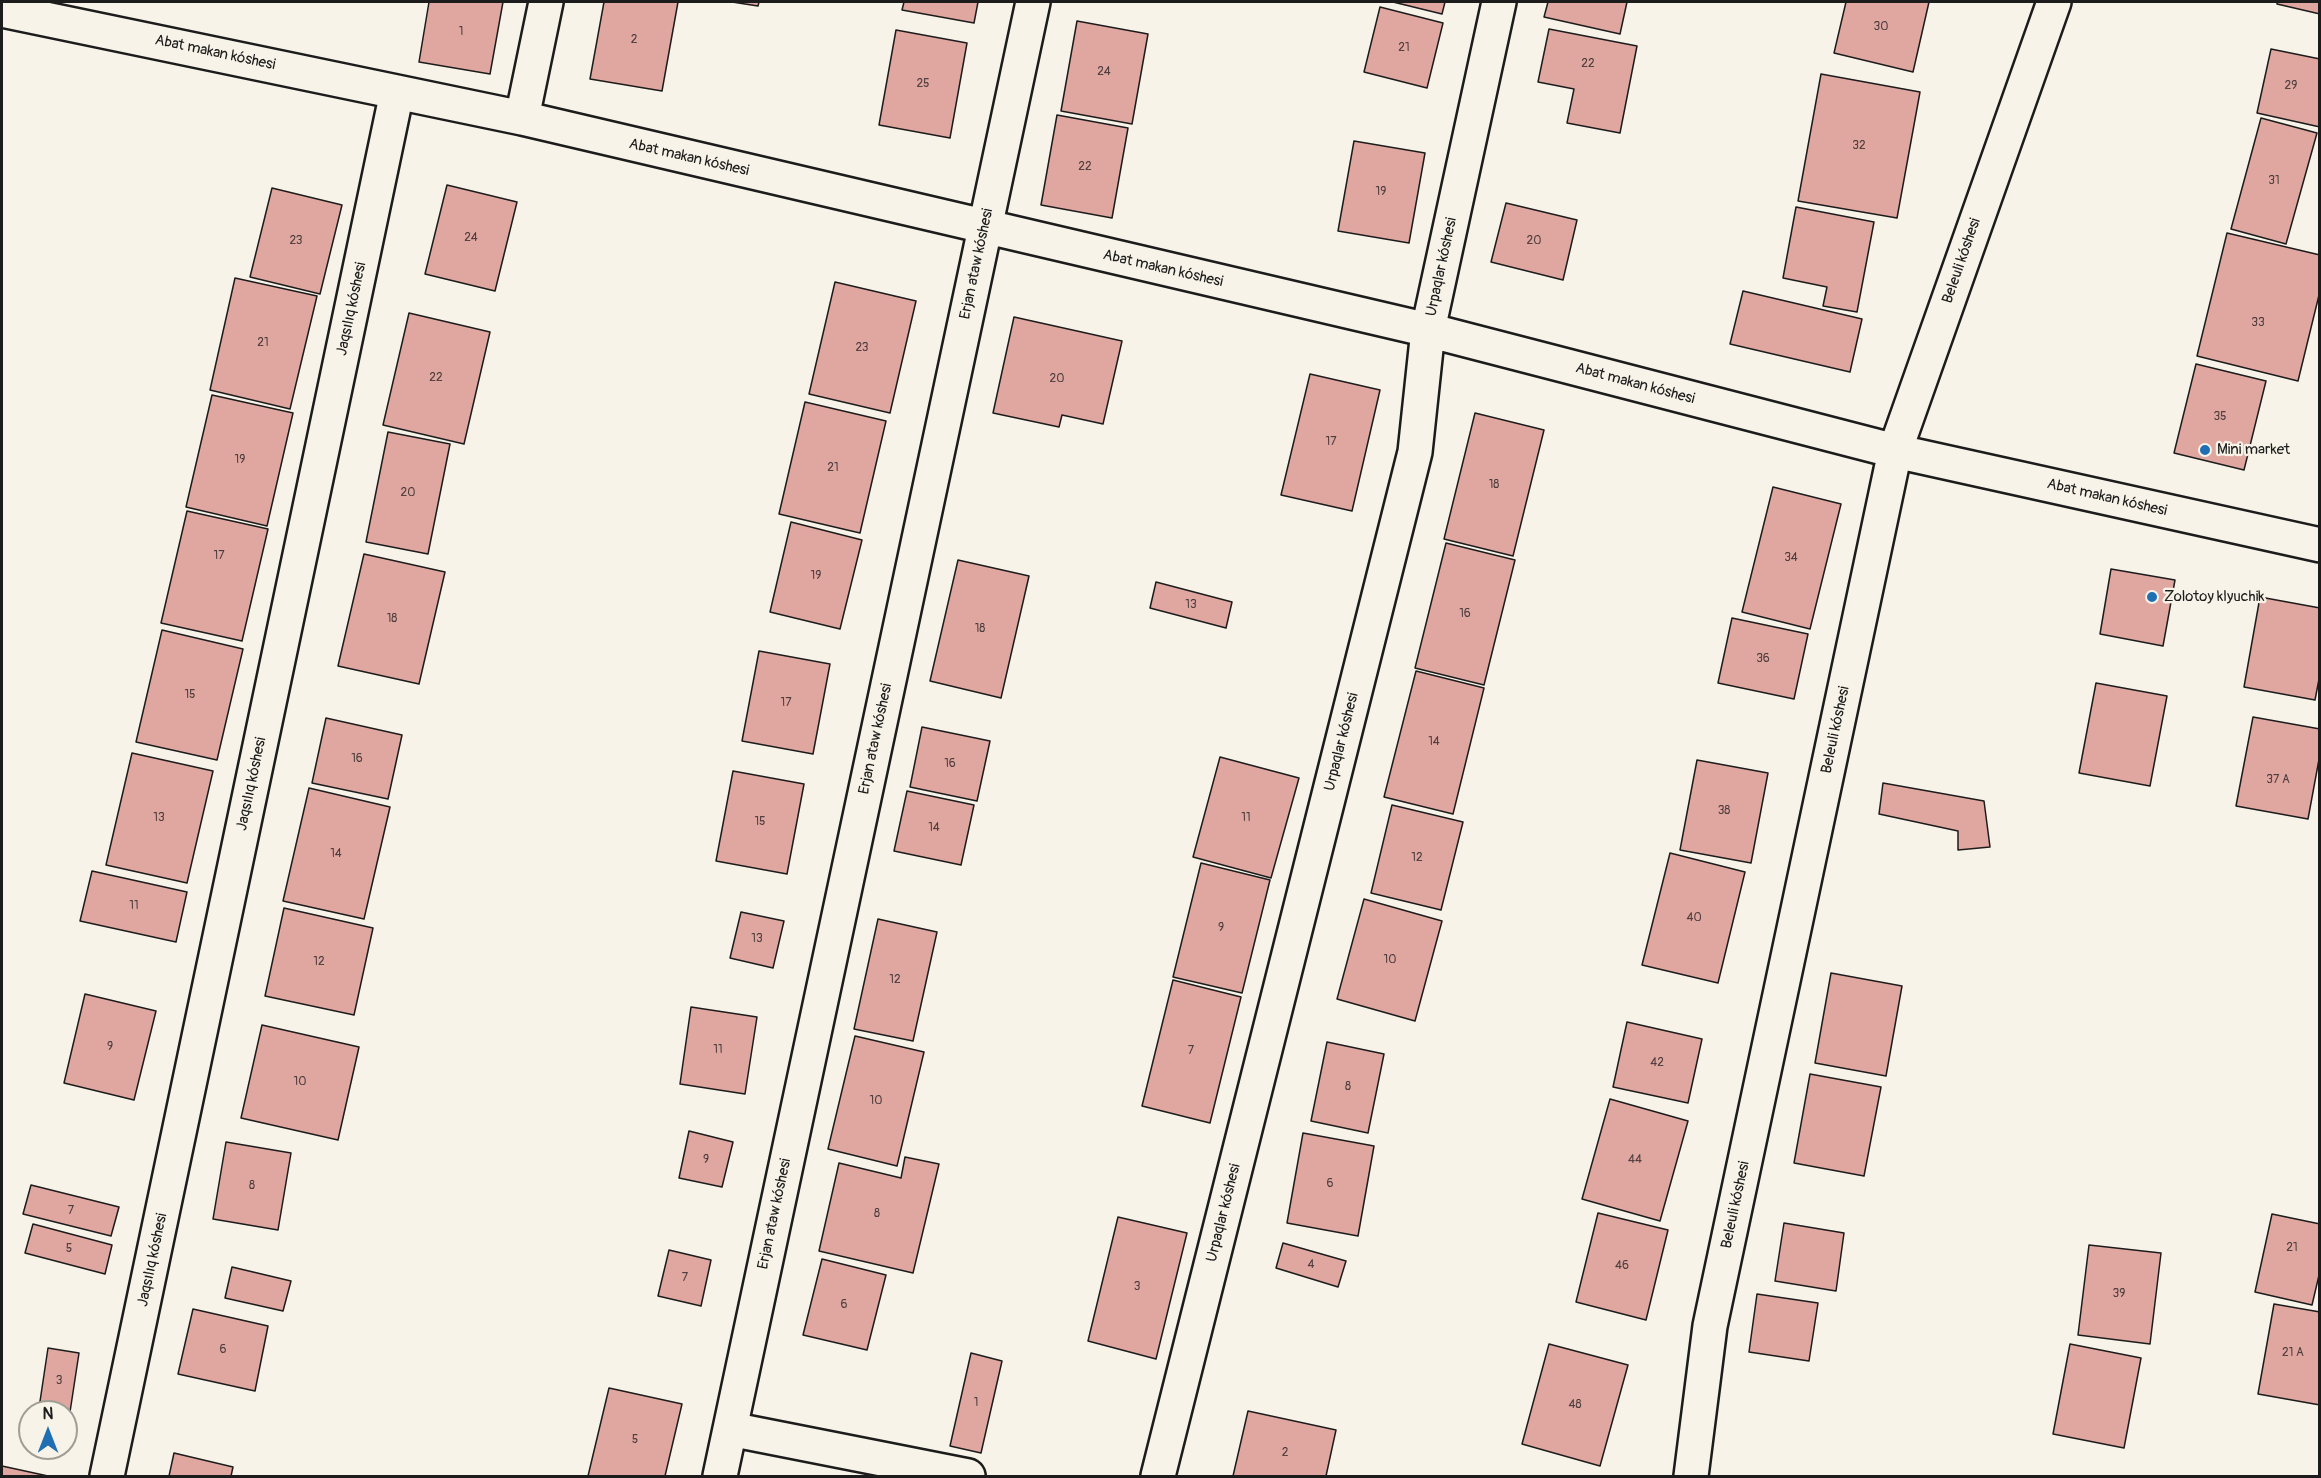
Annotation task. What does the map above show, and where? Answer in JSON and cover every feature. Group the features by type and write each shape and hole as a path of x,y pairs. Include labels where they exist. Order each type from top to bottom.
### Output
{"street":[{"path":"522,118 546,2"},
{"name":"Erjan ataw kóshesi","path":"720,1476 1033,2"},
{"name":"Urpaqlar kóshesi","path":"1158,1476 1415,452 1428,330 1498,2"},
{"name":"Beleuli kóshesi","path":"1691,1476 1710,1326 1895,451 2054,2"},
{"name":"Abat makan kóshesi","path":"2,10 76,12 397,92 522,118 1428,330 1895,451 2319,545"},
{"name":"Jaqsılıq kóshesi","path":"107,1476 397,92"},
{"path":"730,1429 969,1476"}],"building":[{"path":"429,2 503,2 490,74 419,62"},
{"path":"604,2 678,2 662,91 590,79"},
{"path":"732,2 759,2 758,6"},
{"path":"904,2 978,2 974,23 902,10"},
{"path":"1393,2 1445,2 1442,14"},
{"path":"1548,2 1627,2 1620,34 1544,17"},
{"path":"1846,2 1929,2 1913,72 1834,53"},
{"path":"2277,2 2320,2 2320,14 2277,4"},
{"path":"1380,7 1443,23 1427,88 1364,72"},
{"path":"1077,21 1148,34 1132,124 1061,111"},
{"path":"1549,29 1637,46 1620,133 1567,123 1574,89 1538,82"},
{"path":"896,30 967,43 950,138 879,125"},
{"path":"2271,49 2320,59 2320,127 2257,113"},
{"path":"1821,74 1920,92 1897,218 1798,201"},
{"path":"1057,115 1128,128 1112,218 1041,205"},
{"path":"2261,118 2317,133 2286,244 2231,229"},
{"path":"1354,141 1425,153 1409,243 1338,231"},
{"path":"447,185 517,202 495,291 425,274"},
{"path":"272,188 342,205 320,294 250,277"},
{"path":"1506,203 1577,220 1563,280 1491,262"},
{"path":"1796,207 1874,222 1857,312 1823,306 1827,287 1783,278"},
{"path":"2227,233 2320,255 2320,291 2298,381 2197,356"},
{"path":"235,278 317,296 290,409 210,390"},
{"path":"835,282 916,301 890,413 809,394"},
{"path":"1743,291 1862,319 1850,372 1730,344"},
{"path":"409,313 490,332 464,444 383,425"},
{"path":"1014,317 1122,341 1103,424 1062,415 1059,427 993,413"},
{"path":"2196,364 2266,381 2244,470 2174,453"},
{"path":"1310,374 1380,390 1352,511 1281,495"},
{"path":"212,395 293,413 267,526 186,507"},
{"path":"805,402 886,421 860,533 779,514"},
{"path":"1475,413 1544,430 1513,556 1444,539"},
{"path":"388,432 450,444 428,554 366,542"},
{"path":"1773,487 1841,504 1810,629 1742,612"},
{"path":"187,511 268,529 242,641 161,623"},
{"path":"791,522 862,540 840,629 770,612"},
{"path":"1446,543 1515,560 1484,685 1415,668"},
{"path":"364,554 445,572 419,684 338,666"},
{"path":"958,560 1029,576 1001,698 930,681"},
{"path":"2111,569 2175,580 2163,646 2100,634"},
{"path":"1156,582 1232,602 1226,628 1150,608"},
{"path":"2260,597 2320,608 2320,674 2315,700 2244,687"},
{"path":"1732,618 1808,634 1794,699 1718,683"},
{"path":"162,630 243,649 217,760 136,742"},
{"path":"759,651 830,664 813,754 742,741"},
{"path":"1416,671 1484,688 1453,814 1384,797"},
{"path":"2096,683 2167,696 2150,786 2079,773"},
{"path":"2253,717 2320,729 2320,754 2308,819 2236,806"},
{"path":"326,718 402,735 388,799 312,783"},
{"path":"922,727 990,741 977,801 910,787"},
{"path":"132,753 213,771 187,883 106,865"},
{"path":"1220,757 1299,778 1271,878 1193,857"},
{"path":"1697,760 1768,773 1751,863 1680,850"},
{"path":"733,771 804,784 787,874 716,861"},
{"path":"1883,783 1984,801 1990,847 1958,850 1958,831 1879,814"},
{"path":"309,788 390,807 364,919 283,901"},
{"path":"907,791 974,805 961,865 894,851"},
{"path":"1392,805 1463,822 1441,910 1371,893"},
{"path":"1670,853 1745,872 1718,983 1642,965"},
{"path":"1201,863 1270,880 1242,993 1173,977"},
{"path":"92,871 187,892 176,942 80,921"},
{"path":"1364,899 1442,921 1415,1021 1337,999"},
{"path":"284,908 373,928 354,1015 265,996"},
{"path":"741,912 784,921 773,968 730,958"},
{"path":"878,919 937,932 913,1041 854,1029"},
{"path":"1831,973 1902,986 1886,1076 1815,1063"},
{"path":"1173,980 1241,997 1210,1123 1142,1106"},
{"path":"85,994 156,1011 134,1100 64,1083"},
{"path":"691,1007 757,1017 745,1094 680,1084"},
{"path":"1627,1022 1702,1039 1688,1103 1613,1087"},
{"path":"262,1025 359,1047 338,1140 241,1118"},
{"path":"855,1036 924,1052 897,1166 828,1149"},
{"path":"1327,1042 1384,1054 1368,1133 1311,1121"},
{"path":"1810,1074 1881,1087 1864,1176 1794,1163"},
{"path":"1610,1099 1688,1121 1660,1221 1582,1199"},
{"path":"689,1131 733,1142 722,1187 679,1178"},
{"path":"1303,1133 1374,1146 1358,1236 1287,1223"},
{"path":"226,1142 291,1153 278,1230 213,1219"},
{"path":"905,1157 939,1164 913,1273 819,1251 839,1163 901,1178"},
{"path":"31,1185 119,1207 111,1236 23,1214"},
{"path":"1598,1213 1668,1230 1646,1320 1576,1302"},
{"path":"2272,1214 2320,1224 2320,1271 2312,1305 2255,1292"},
{"path":"1118,1217 1187,1233 1156,1359 1088,1341"},
{"path":"1784,1223 1844,1233 1836,1291 1775,1281"},
{"path":"33,1224 112,1245 105,1274 25,1253"},
{"path":"1283,1243 1346,1261 1338,1287 1276,1268"},
{"path":"2089,1245 2161,1253 2150,1344 2078,1335"},
{"path":"669,1250 711,1260 701,1306 658,1296"},
{"path":"822,1259 886,1275 867,1350 803,1335"},
{"path":"232,1267 291,1281 283,1311 225,1298"},
{"path":"1757,1294 1818,1303 1809,1361 1749,1352"},
{"path":"2274,1304 2320,1312 2320,1405 2258,1394"},
{"path":"193,1309 268,1326 255,1391 178,1374"},
{"path":"1549,1344 1628,1365 1600,1466 1522,1444"},
{"path":"2070,1344 2141,1358 2124,1448 2053,1434"},
{"path":"48,1348 79,1353 72,1400 40,1400"},
{"path":"971,1353 1002,1361 981,1453 950,1446"},
{"path":"609,1388 682,1404 665,1476 588,1476"},
{"path":"1248,1411 1336,1430 1326,1476 1233,1476"},
{"path":"174,1453 233,1467 231,1476 169,1476"},
{"path":"2,1466 48,1476 2,1476"}],"place":[{"name":"Mini market","path":"2205,450"},
{"name":"Zolotoy klyuchik","path":"2152,597"}]}
